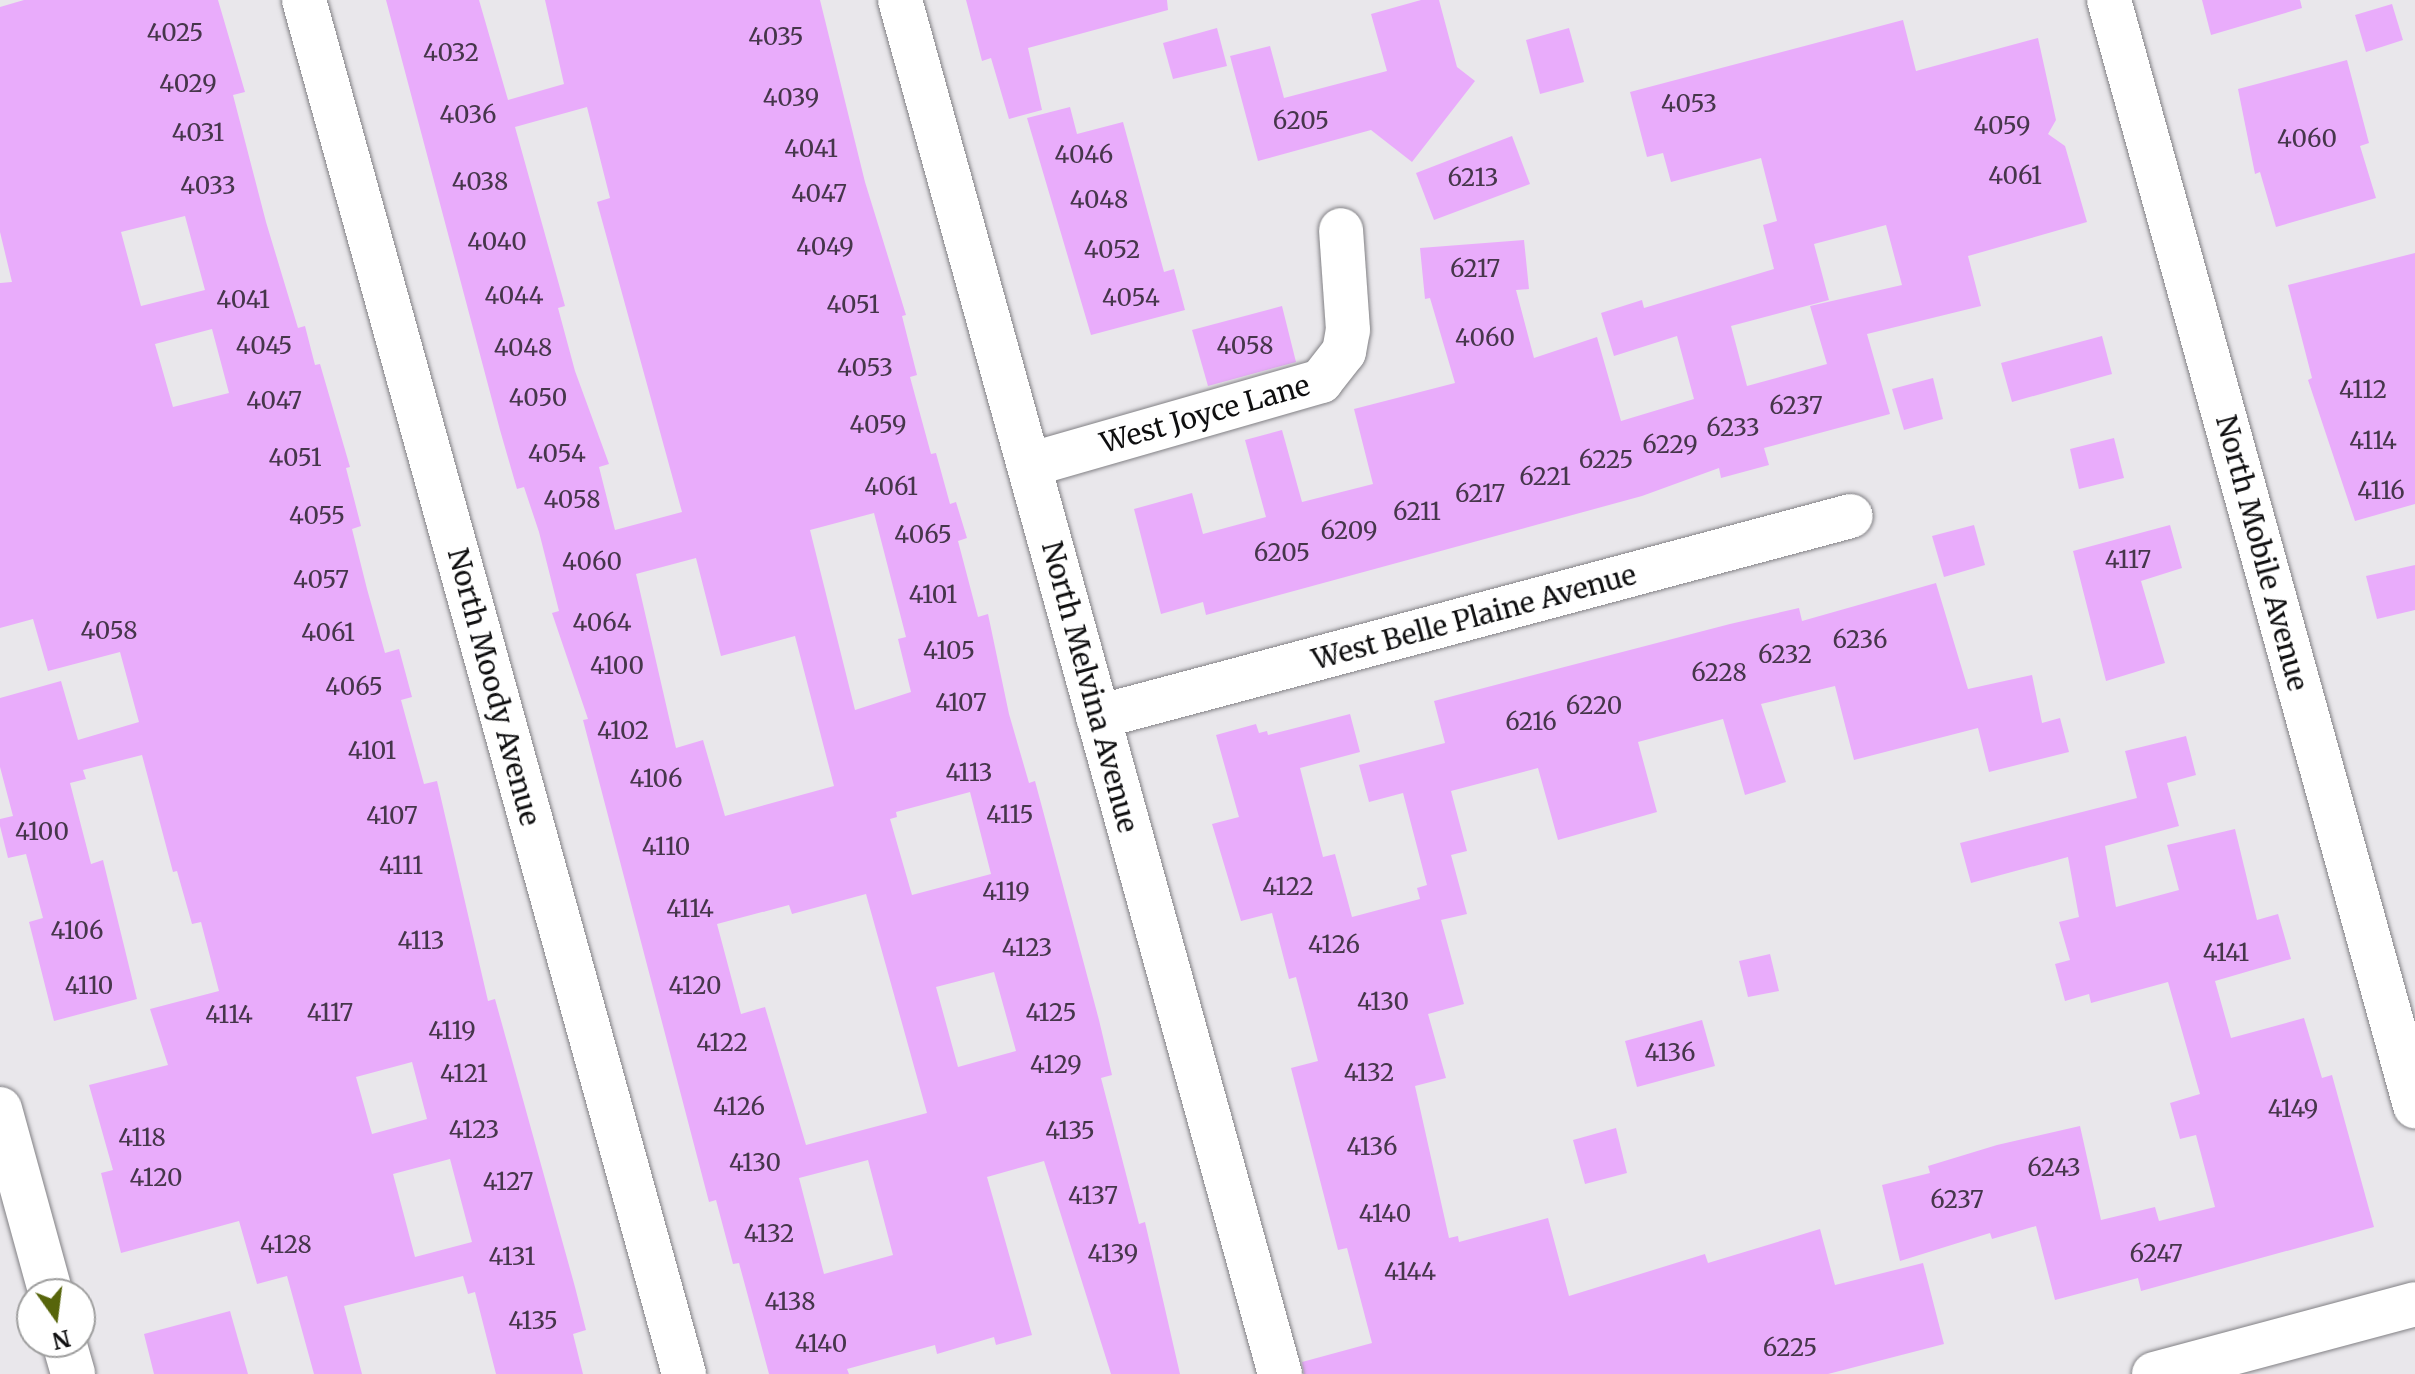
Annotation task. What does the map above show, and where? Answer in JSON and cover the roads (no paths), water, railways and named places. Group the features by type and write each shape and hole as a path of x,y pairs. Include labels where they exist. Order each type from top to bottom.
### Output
{"street":[{"name":"North Moody Avenue","path":"304,0 684,1374"},
{"name":"North Melvina Avenue","path":"900,0 1280,1374"},
{"name":"North Mobile Avenue","path":"2109,0 2415,1106"},
{"name":"West Joyce Lane","path":"1029,465 1321,381 1344,352 1348,330 1341,230"},
{"name":"West Belle Plaine Avenue","path":"1098,717 1851,516"},
{"path":"0,1109 47,1278"},
{"path":"2154,1374 2415,1304"}]}
